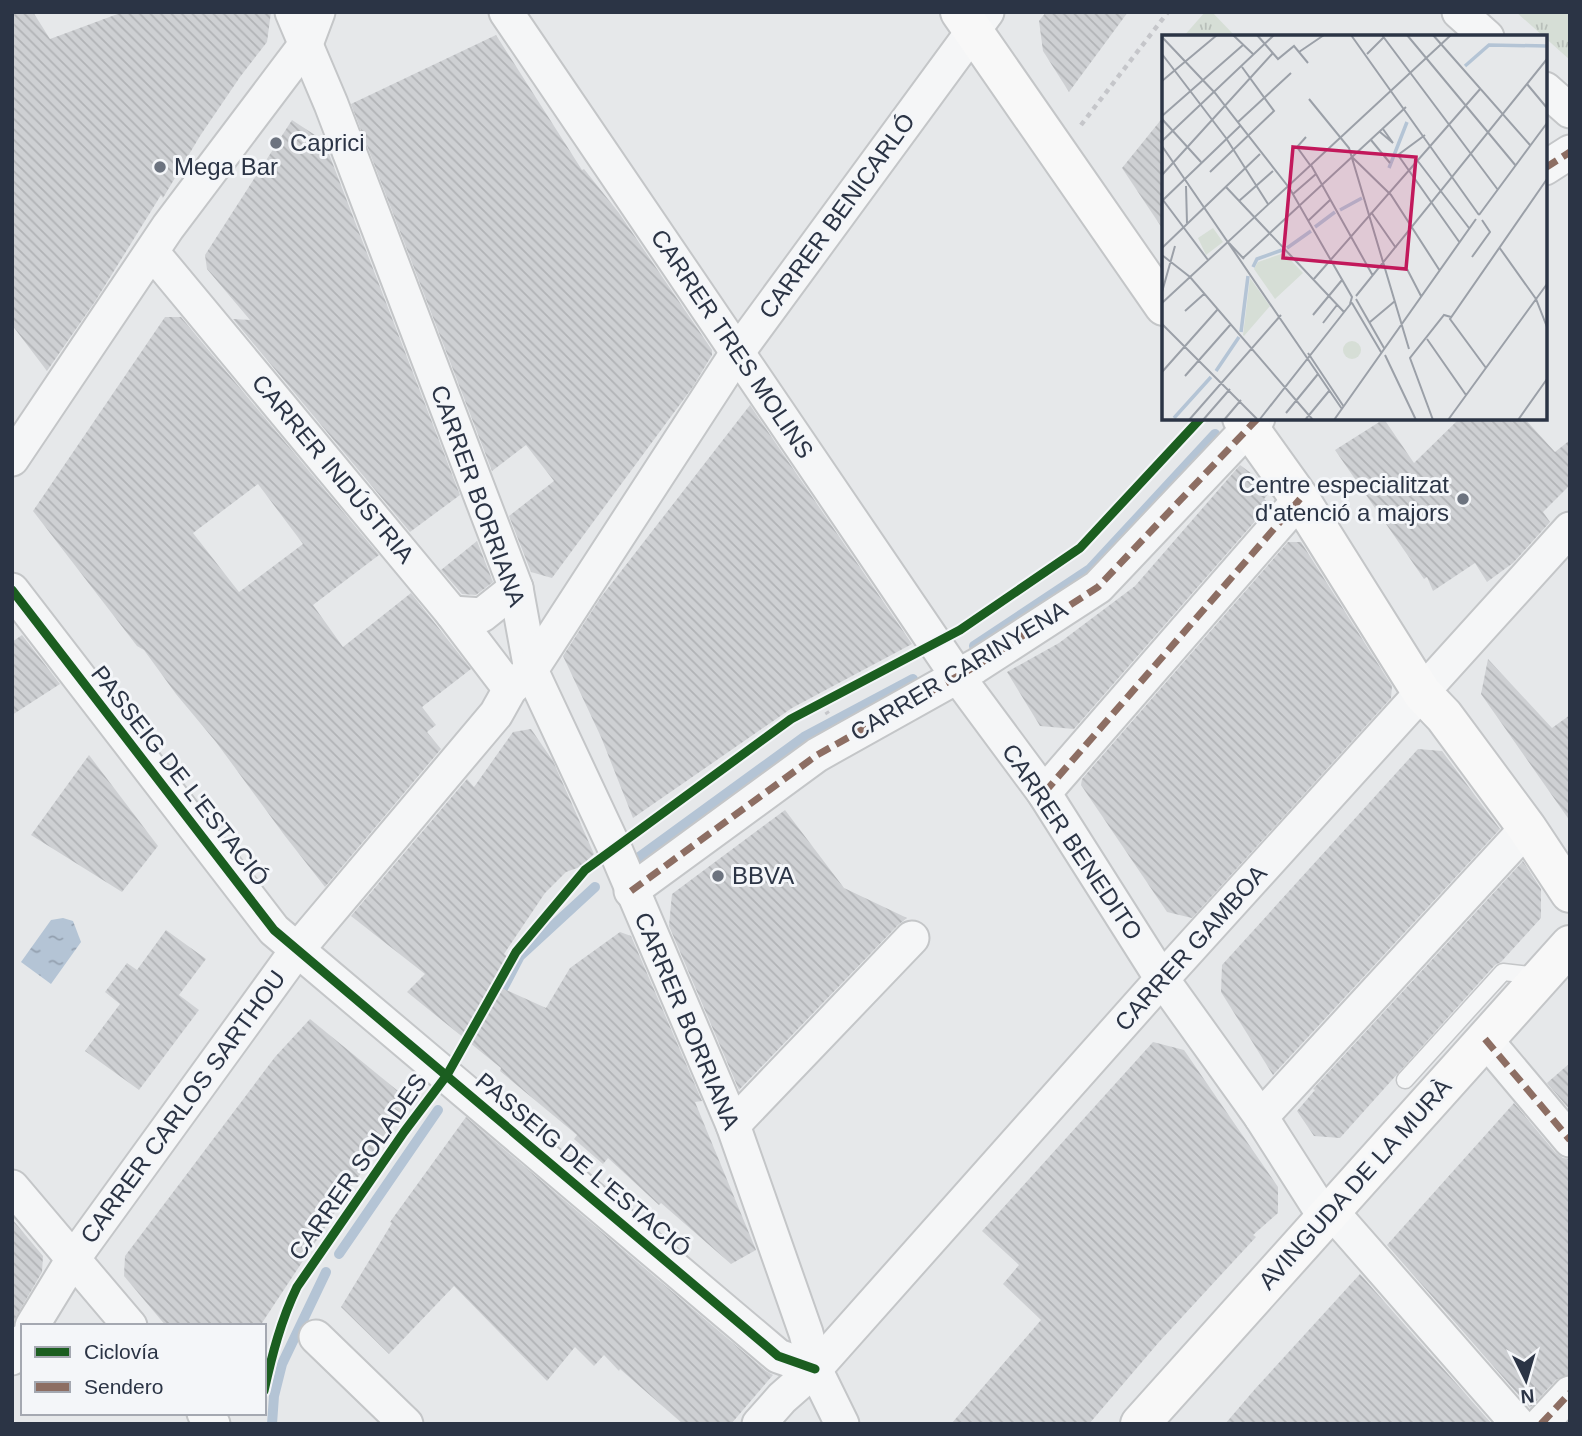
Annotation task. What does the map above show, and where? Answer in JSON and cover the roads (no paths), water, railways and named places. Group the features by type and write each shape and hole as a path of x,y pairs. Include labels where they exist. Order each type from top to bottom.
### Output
{"street":[{"name":"CARRER BORRIANA","path":"292,12 331,104 516,588 520,680 615,849 733,1125 806,1333 815,1369 842,1424"},
{"path":"12,459 152,252 306,44 318,12"},
{"name":"CARRER TRES MOLINS","path":"506,12 958,677"},
{"path":"1459,12 1485,35"},
{"path":"973,19 1058,154 1162,303"},
{"name":"CARRER BENICARLÓ","path":"520,680 737,353 973,19"},
{"path":"1547,91 1570,111"},
{"path":"1547,167 1570,152"},
{"name":"CARRER INDÚSTRIA","path":"152,252 452,613 520,680"},
{"path":"1250,422 1422,693 1444,716 1527,828 1570,893"},
{"name":"CARRER CARINYENA","path":"631,891 817,755 958,677 1098,587 1250,422"},
{"path":"1044,793 1300,499"},
{"name":"CARRER GAMBOA","path":"759,1424 782,1398 815,1369 1162,979 1570,529"},
{"path":"452,613 482,615 516,588"},
{"name":"PASSEIG DE L'ESTACIÓ","path":"12,590 274,930 778,1356 815,1369"},
{"name":"CARRER BENEDITO","path":"958,677 1044,793 1162,979 1328,1214 1518,1424"},
{"name":"CARRER CARLOS SARTHOU","path":"33,1324 73,1259 297,950 496,714 520,680"},
{"path":"1261,1117 1527,828"},
{"path":"733,1125 912,938"},
{"name":"AVINGUDA DE LA MURÀ","path":"1140,1424 1570,945"},
{"path":"1485,1039 1570,1140"},
{"path":"12,1187 128,1324"},
{"path":"316,1337 405,1424"},
{"path":"1541,1424 1570,1393"}],"lane":[{"path":"1405,1080 1503,972 1541,976"}],"water":[{"path":"63,918 73,921 81,942 51,984 21,962 51,920"}],"waterway":[{"path":"974,646 1090,569 1215,434"},
{"path":"635,860 804,737 913,679"},
{"path":"498,998 520,956 595,887"},
{"path":"339,1254 438,1110"},
{"path":"272,1424 274,1396 282,1364 326,1272"}],"place":[{"name":"Caprici","path":"276,143"},
{"name":"Mega Bar","path":"160,167"},
{"name":"Centre especialitzat d'atenció a majors","path":"1463,499"},
{"name":"BBVA","path":"718,876"}]}
